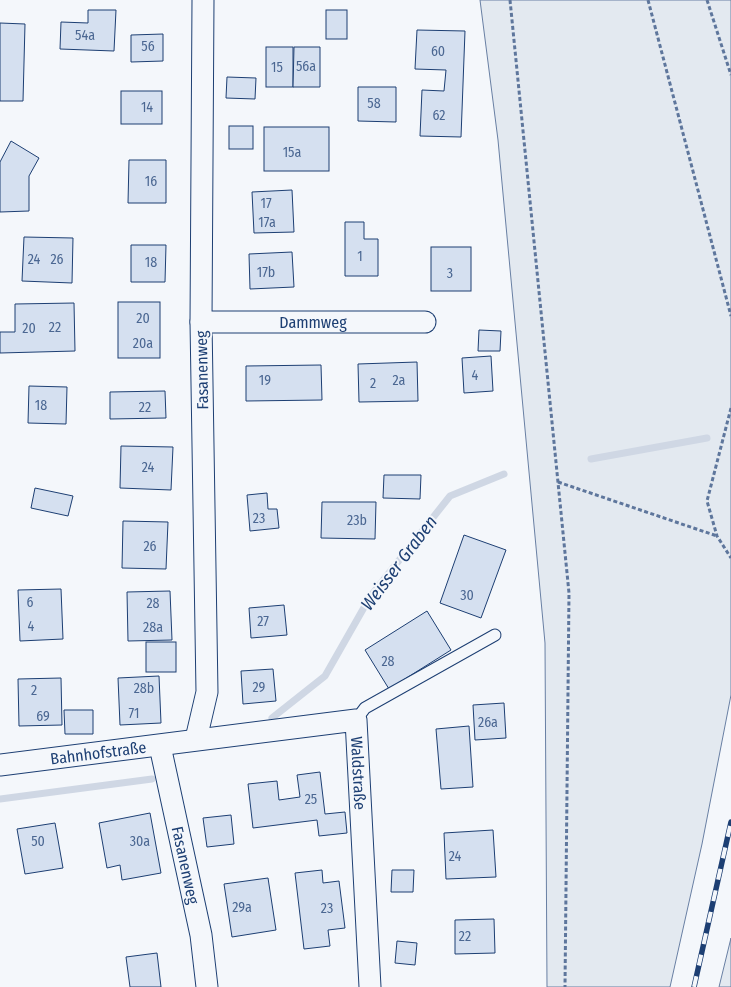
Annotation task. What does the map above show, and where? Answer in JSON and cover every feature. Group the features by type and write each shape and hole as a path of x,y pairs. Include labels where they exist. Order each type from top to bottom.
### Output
{"street":[{"name":"Fasanenweg","path":"196,739 207,692 201,322 203,0"},
{"name":"Dammweg","path":"201,322 425,322"},
{"name":"Waldstraße","path":"196,739 356,720 370,987"},
{"name":"Bahnhofstraße","path":"0,765 160,746 196,739"},
{"name":"Fasanenweg","path":"160,746 200,935 207,987"}],"lane":[{"path":"356,720 365,708 495,635"}],"path":[{"path":"510,0 569,592 565,987"},
{"path":"648,0 731,316"},
{"path":"707,0 731,75"},
{"path":"731,408 707,501 717,536 731,558"},
{"path":"558,482 717,536"}],"shaded area":[{"path":"480,0 731,0 731,695 702,844 670,987 547,987 545,643 498,140"},
{"path":"731,938 731,987 719,987"}],"building":[{"path":"88,10 116,10 114,51 60,49 61,22 88,23"},
{"path":"326,10 347,10 347,39 326,39"},
{"path":"0,23 25,24 23,101 0,101"},
{"path":"417,30 465,31 461,137 420,136 422,90 444,91 446,70 415,69"},
{"path":"163,34 163,61 131,62 131,35"},
{"path":"266,47 293,47 293,87 266,87"},
{"path":"294,47 320,47 320,87 293,87"},
{"path":"227,77 256,78 255,99 226,98"},
{"path":"358,87 396,87 396,122 358,121"},
{"path":"121,91 162,91 162,124 121,124"},
{"path":"229,126 253,126 253,149 229,149"},
{"path":"264,127 329,127 329,171 264,171"},
{"path":"11,141 39,158 29,176 29,211 0,212 0,162"},
{"path":"129,160 166,160 166,203 128,203"},
{"path":"292,190 294,232 254,233 252,192"},
{"path":"345,222 364,222 364,239 378,239 378,276 345,276"},
{"path":"24,237 73,238 72,283 22,281"},
{"path":"131,245 166,245 165,282 131,282"},
{"path":"431,247 471,247 471,291 431,291"},
{"path":"292,252 294,287 250,289 249,254"},
{"path":"118,302 160,302 160,358 118,358"},
{"path":"74,303 75,351 0,353 0,332 15,332 15,304"},
{"path":"479,330 501,331 500,351 478,351"},
{"path":"491,356 493,391 464,393 462,358"},
{"path":"417,362 418,401 359,402 358,364"},
{"path":"321,365 322,400 246,401 246,366"},
{"path":"29,386 67,387 66,424 28,423"},
{"path":"165,391 166,418 110,419 110,392"},
{"path":"121,446 173,447 171,490 120,488"},
{"path":"384,475 421,475 420,499 383,498"},
{"path":"35,488 73,496 68,516 31,508"},
{"path":"267,493 268,509 277,509 279,528 250,531 247,495"},
{"path":"322,502 376,502 375,539 321,538"},
{"path":"123,521 168,522 166,569 122,568"},
{"path":"464,535 506,550 481,618 440,603"},
{"path":"61,589 63,639 20,641 18,590"},
{"path":"170,591 172,640 128,641 127,592"},
{"path":"284,605 287,635 251,638 249,608"},
{"path":"427,611 451,650 389,689 365,650"},
{"path":"146,642 176,642 176,672 146,672"},
{"path":"273,669 276,701 243,704 241,671"},
{"path":"159,676 161,723 120,725 118,678"},
{"path":"61,678 62,725 19,726 18,679"},
{"path":"504,703 506,738 475,740 473,705"},
{"path":"64,710 93,710 93,734 65,734"},
{"path":"469,726 473,787 441,789 436,729"},
{"path":"320,772 325,814 345,812 347,833 319,836 317,820 253,828 248,784 277,781 279,800 300,797 297,775"},
{"path":"150,813 161,873 122,880 120,865 107,868 99,823"},
{"path":"231,815 234,844 207,847 203,818"},
{"path":"55,823 63,868 25,874 17,829"},
{"path":"493,830 496,877 446,879 444,833"},
{"path":"322,870 323,883 339,881 345,928 328,930 330,946 304,949 295,873"},
{"path":"392,870 414,870 413,892 391,892"},
{"path":"268,878 276,930 232,937 224,884"},
{"path":"494,919 495,953 455,954 455,920"},
{"path":"397,941 417,943 415,965 395,963"},
{"path":"157,953 161,987 130,987 126,957"}],"waterway":[{"name":"Weisser Graben","path":"591,459 707,438"},
{"name":"Weisser Graben","path":"272,718 325,676 370,597 450,496 504,474"},
{"name":"Weisser Graben","path":"0,799 152,779"}],"railway":[{"path":"694,987 731,822"}]}
